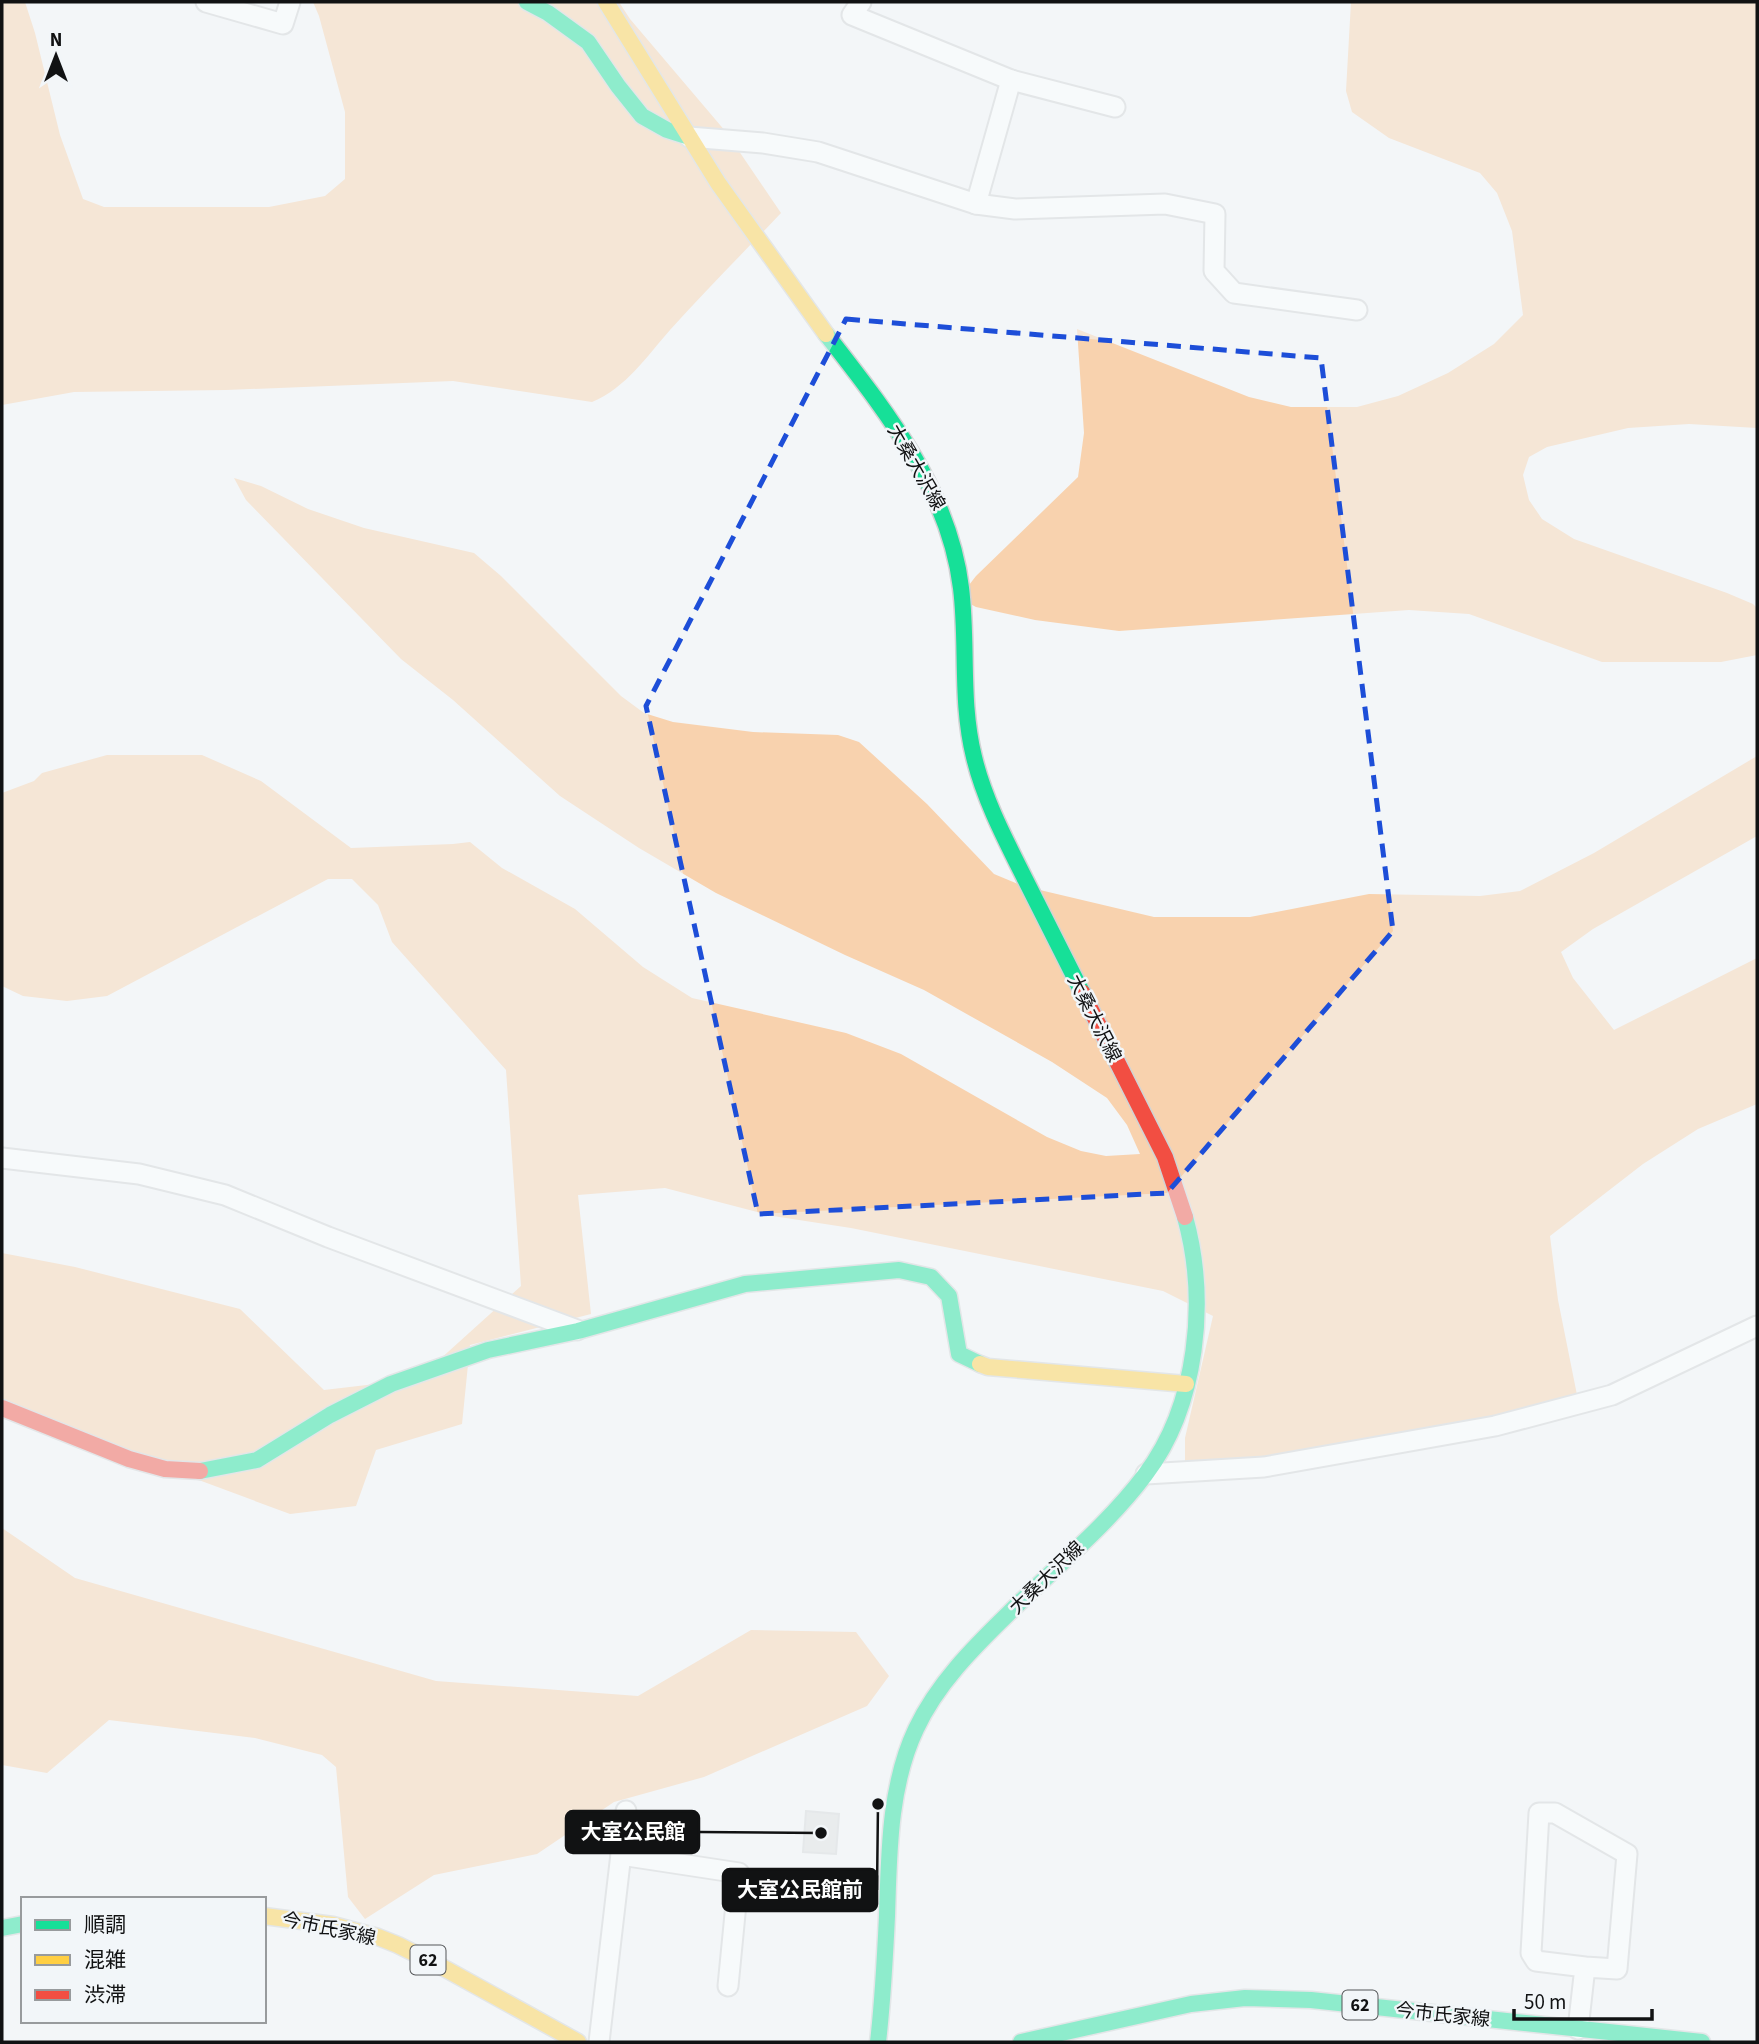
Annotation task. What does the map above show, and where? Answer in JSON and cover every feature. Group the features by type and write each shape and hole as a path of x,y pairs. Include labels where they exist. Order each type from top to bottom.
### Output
{"main road":[{"path":"527,2 548,13 588,42 642,116 667,130 689,136"},
{"name":"大桑大沢線","path":"606,2 734,207 899,432 930,484 956,552 962,602 968,724 976,769 1009,848 1165,1157 1181,1202 1190,1240 1195,1300 1193,1339 1186,1384 1163,1447 1146,1474 1112,1514 988,1634 952,1674 931,1701 916,1731 905,1760 890,1838 883,2006 878,2042"},
{"path":"2,1408 129,1459 165,1469 201,1471 257,1460 330,1415 391,1384 488,1350 578,1331 746,1284 899,1270 930,1277 949,1296 959,1354 988,1367 1186,1384"},
{"name":"今市氏家線","path":"266,1916 333,1925 388,1941 442,1967 578,2042"},
{"path":"2,1928 21,1924"},
{"name":"今市氏家線","path":"1021,2042 1191,2004 1245,1998 1311,2000 1702,2042"}],"street":[{"path":"206,2 283,24 290,2"},
{"path":"860,2 852,15 1011,80 1115,107"},
{"path":"976,204 1011,80"},
{"path":"689,136 763,143 818,152 976,204 1015,209 1165,204 1215,214 1214,271 1234,293 1357,310"},
{"path":"2,1158 139,1174 225,1195 328,1237 578,1331"},
{"path":"1146,1474 1264,1467 1495,1426 1612,1395 1757,1326"},
{"path":"599,2042 626,1811"},
{"path":"1539,1813 1555,1813 1627,1854 1617,1969 1585,1967 1536,1961 1531,1954 1539,1813"},
{"path":"621,1855 738,1873 728,1986"},
{"path":"1578,2029 1585,1967"}],"highlighted area":[{"path":"846,319 1321,358 1393,931 1167,1193 758,1214 646,706"}],"shaded area":[{"path":"2,2 25,2 60,135 83,199 104,207 269,207 325,196 345,179 345,112 313,2 619,2 630,19 726,132 781,213 626,380 592,402 453,381 226,390 74,392 2,405"},
{"path":"1351,2 1757,2 1757,428 1689,424 1628,428 1547,447 1529,457 1523,475 1529,500 1542,519 1574,539 1753,604 1757,608 1757,655 1721,662 1602,662 1469,614 1409,610 1119,631 1035,620 976,607 959,598 976,576 1078,477 1084,433 1077,329 1249,397 1291,407 1357,407 1398,396 1448,373 1494,344 1523,315 1512,231 1497,193 1480,173 1389,138 1352,112 1346,91"},
{"path":"234,478 261,486 308,509 364,528 474,553 501,576 621,696 644,713 673,722 753,732 838,735 859,742 927,804 994,874 1023,886 1154,917 1250,917 1369,894 1480,896 1520,891 1594,853 1757,756 1757,836 1593,929 1561,952 1573,978 1614,1030 1757,958 1757,1104 1698,1129 1643,1164 1550,1236 1558,1300 1577,1395 1413,1436 1323,1451 1185,1463 1185,1438 1213,1316 1163,1291 851,1228 773,1216 665,1188 578,1195 591,1314 470,1345 462,1424 376,1450 356,1506 290,1514 2,1407 2,1253 75,1267 240,1309 324,1390 418,1379 521,1286 506,1070 392,942 378,905 352,879 328,879 107,996 67,1001 23,996 2,986 2,793 34,781 42,773 107,755 202,755 261,781 351,848 470,842 502,868 575,909 643,967 692,998 846,1033 901,1054 1047,1137 1081,1151 1106,1156 1140,1154 1127,1125 1107,1098 1052,1062 924,990 716,893 639,848 560,796 453,700 401,659 246,500"},
{"path":"2,1528 75,1578 436,1681 638,1696 751,1630 856,1632 889,1676 867,1706 704,1777 614,1802 537,1854 434,1875 365,1919 348,1897 336,1767 322,1755 255,1738 109,1720 47,1773 2,1765"}],"building":[{"path":"806,1811 839,1814 836,1854 803,1852"}],"traffic: fast":[{"path":"527,2 548,13 588,42 642,116 667,130 689,137"},
{"path":"826,334 911,452 943,517 961,588 967,715 978,773 1003,834 1082,992"},
{"path":"878,2042 892,1821 907,1751 934,1697 957,1667 1130,1494 1163,1447 1177,1417 1194,1351 1196,1282 1185,1217"},
{"path":"200,1471 257,1460 330,1415 391,1384 488,1350 578,1331 745,1284 899,1270 931,1277 949,1296 959,1354 980,1364"},
{"path":"2,1928 21,1924"},
{"path":"1021,2042 1191,2004 1245,1998 1311,2000 1702,2042"}],"traffic: slow":[{"path":"606,2 718,183 826,334"},
{"path":"980,1364 988,1367 1186,1384"},
{"path":"266,1916 333,1925 398,1945 578,2042"}],"traffic: jam":[{"path":"1082,992 1165,1157 1185,1217"},
{"path":"2,1408 129,1459 165,1469 200,1471"}],"place":[{"name":"大室公民館前","path":"878,1804"},
{"name":"大室公民館","path":"821,1833"}]}
